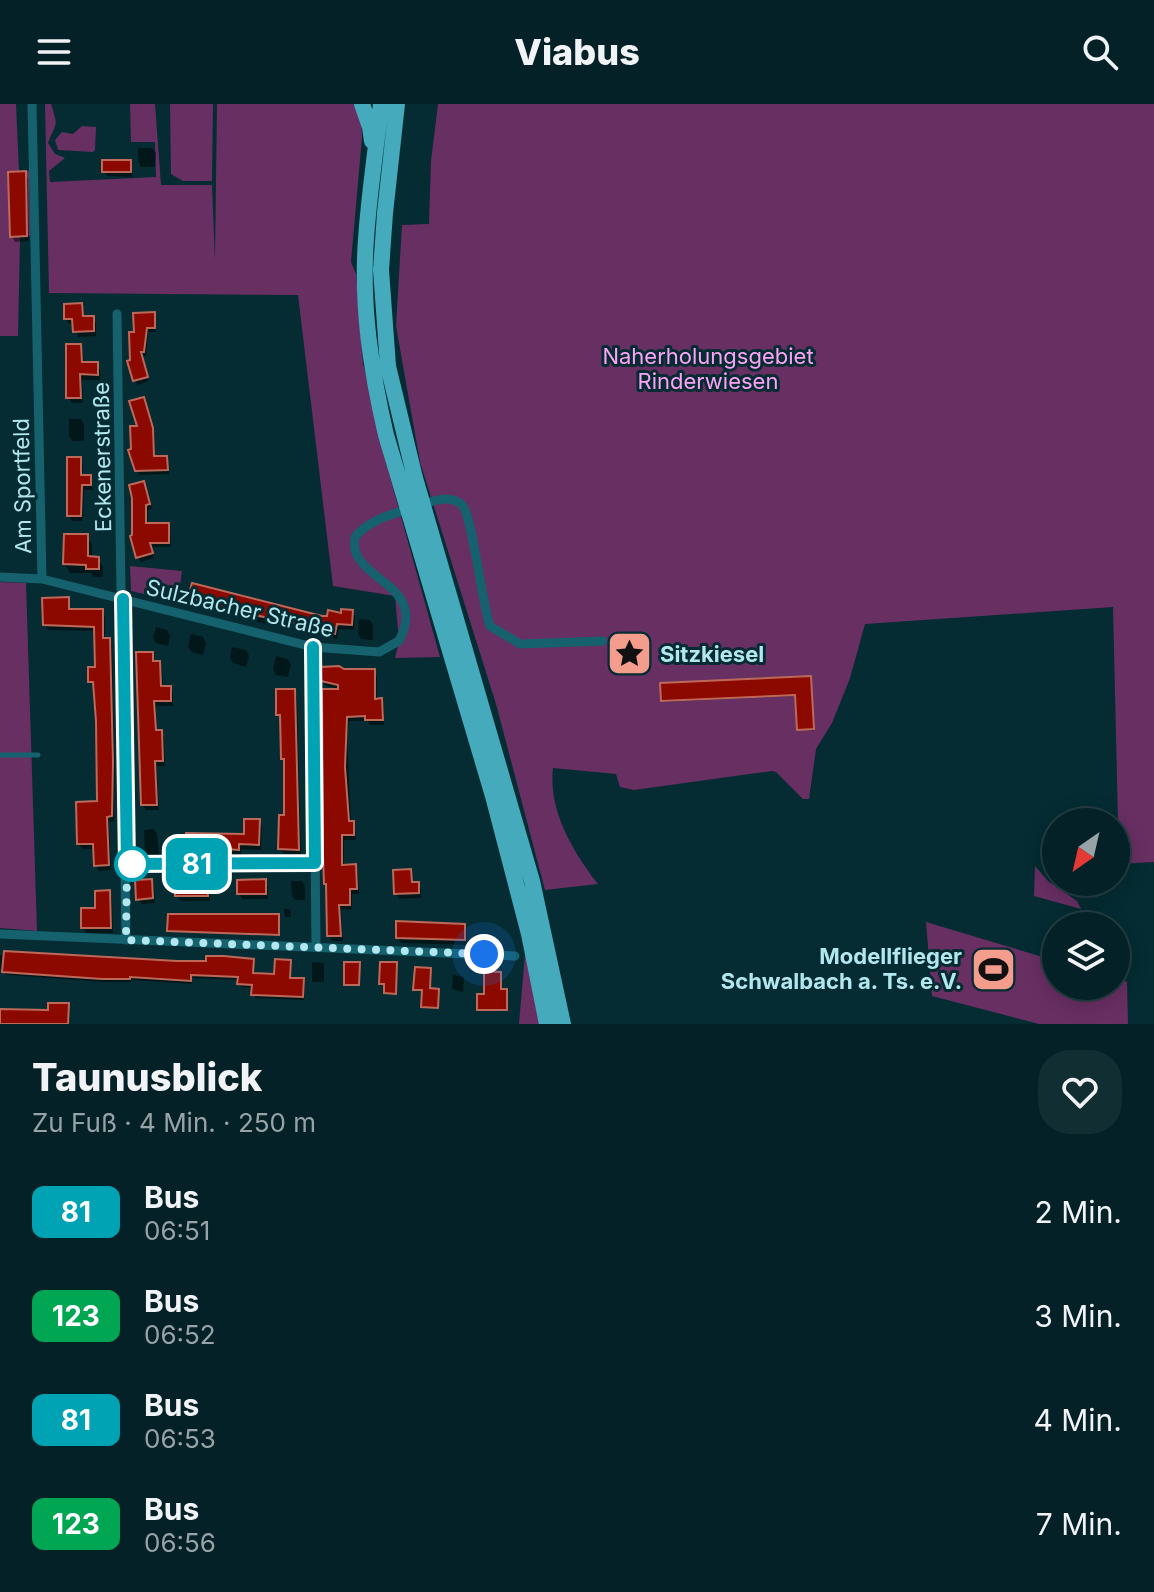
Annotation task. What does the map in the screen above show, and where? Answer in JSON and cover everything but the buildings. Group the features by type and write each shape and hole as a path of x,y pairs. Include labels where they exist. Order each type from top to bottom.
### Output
{"highway":[{"path":"362,104 370,127 374,163"},
{"path":"381,104 366,240 365,295 378,401 505,841 529,934 547,1024"},
{"path":"397,109 381,270 388,366 415,478 532,881 563,1024"}],"street":[{"name":"Am Sportfeld","path":"32,104 42,579"},
{"name":"Eckenerstraße","path":"117,314 126,940"},
{"name":"Sulzbacher Straße","path":"0,577 42,579 313,647 379,652 399,641 407,621 404,604 398,594 361,560 354,545 355,537 365,526 443,498 465,508 490,626 520,644 603,641"},
{"path":"313,647 316,946"},
{"path":"127,864 315,863"},
{"path":"0,934 515,956"}],"lane":[{"path":"0,755 38,755"}],"green space":[{"path":"0,104 16,104 19,171 29,171 30,236 20,237 18,336 0,336"},
{"path":"45,104 51,104 56,122 48,143 55,154 65,158 49,171 50,182 156,177 155,142 131,142 130,104 155,104 161,185 212,185 215,260 217,104 354,104 361,120 362,137 351,262 356,274 363,364 385,459 440,657 395,658 399,641 395,596 333,586 298,295 49,293"},
{"path":"170,104 213,104 212,181 183,181 171,174"},
{"name":"Naherholungsgebiet Rinderwiesen","path":"438,104 1154,104 1154,862 1130,863 1130,808 1118,808 1113,607 865,624 850,678 832,723 816,749 809,799 803,799 772,771 634,790 620,787 616,774 553,768 552,784 558,815 571,844 598,884 545,890 496,704 420,462 396,326 402,225 429,224 431,161"},
{"path":"82,126 96,127 93,152 58,150 55,140 62,132 73,134"},
{"path":"130,566 182,571 178,602 131,591"},
{"path":"0,582 26,583 37,931 0,928"},
{"path":"1035,866 1042,874 1042,896 1070,896 1081,909 1034,896"},
{"name":"Modellflieger Schwalbach a. Ts. e.V.","path":"926,922 1042,957 1042,1000 1127,1000 1128,1024 1039,1024 932,996"},
{"path":"525,954 540,1024 519,1024"}],"bus line":[{"name":"81","path":"123,599 127,864 315,863 313,647"}],"place":[{"name":"Sitzkiesel","path":"629,654"},
{"name":"Modellflieger Schwalbach a. Ts. e.V.","path":"993,969"}],"route":[{"path":"132,864 127,864 126,940 484,954"}]}
